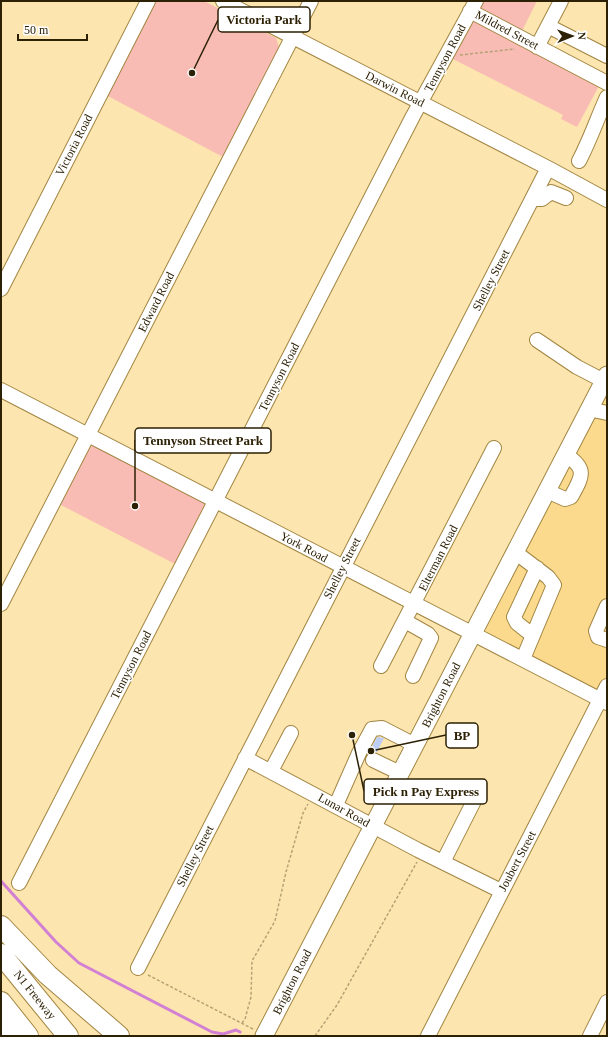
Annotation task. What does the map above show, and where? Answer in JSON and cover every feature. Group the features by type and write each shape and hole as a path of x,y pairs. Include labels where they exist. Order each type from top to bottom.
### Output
{"highway":[{"path":"1,926 48,974 119,1036"},
{"name":"N1 Freeway","path":"1,954 68,1036"},
{"path":"1,1002 28,1036"},
{"path":"1,1029 5,1036"}],"main road":[{"name":"Brighton Road","path":"259,1032 415,745 605,378"}],"street":[{"name":"Victoria Road","path":"1,289 148,1"},
{"name":"Darwin Road","path":"223,1 548,168 607,200"},
{"name":"Edward Road","path":"1,604 311,1"},
{"path":"537,47 561,1"},
{"name":"Mildred Street","path":"473,6 537,47 607,83"},
{"name":"Tennyson Road","path":"19,883 415,112 473,6"},
{"path":"548,26 607,56"},
{"path":"579,161 591,138 607,97"},
{"name":"Shelley Street","path":"138,968 548,168"},
{"name":"Darwin Road","path":"567,178 607,191"},
{"path":"532,199 542,199 551,192 566,198"},
{"path":"537,340 577,367 605,378"},
{"name":"York Road","path":"1,390 343,567 415,602 604,701"},
{"path":"589,409 607,413"},
{"name":"Elterman Road","path":"381,666 494,448"},
{"path":"547,491 567,499 571,497 575,490 582,476 581,469 574,460 566,455"},
{"path":"515,552 548,576 554,585 532,634 523,659"},
{"path":"532,634 516,623 514,617 537,568"},
{"path":"607,606 596,631 598,637 607,640"},
{"path":"405,622 428,634 431,638 413,676"},
{"name":"Joubert Street","path":"428,1036 501,891 604,701 607,686"},
{"path":"336,805 364,756 370,731 377,727 382,728 415,745"},
{"path":"271,771 291,733"},
{"path":"364,756 400,773"},
{"name":"Lunar Road","path":"245,758 422,852 501,891"},
{"path":"443,862 476,795"},
{"path":"590,1036 607,1002"}],"path":[{"path":"448,54 453,55 537,47"},
{"path":"242,1023 245,1019 251,997 252,961 275,921 286,872 302,813 313,793"},
{"path":"315,1036 337,1005 422,852"},
{"path":"138,968 259,1032"}],"shaded area":[{"path":"152,1 204,1 276,38 280,51 225,158 104,94"},
{"path":"479,1 537,1 521,33 480,9"},
{"path":"478,21 600,84 577,127 561,119 563,115 449,57 471,22"},
{"path":"607,378 607,685 600,698 474,633"},
{"path":"92,446 95,446 207,504 179,566 59,504 86,451"}],"building":[{"path":"377,737 384,738 377,752 369,753"}],"waterway":[{"path":"1,881 56,942 79,963 212,1032 223,1034 236,1030 240,1032"}],"place":[{"name":"Victoria Park","path":"192,73"},
{"name":"Tennyson Street Park","path":"135,506"},
{"name":"Pick n Pay Express","path":"352,735"},
{"name":"BP","path":"371,751"}]}
